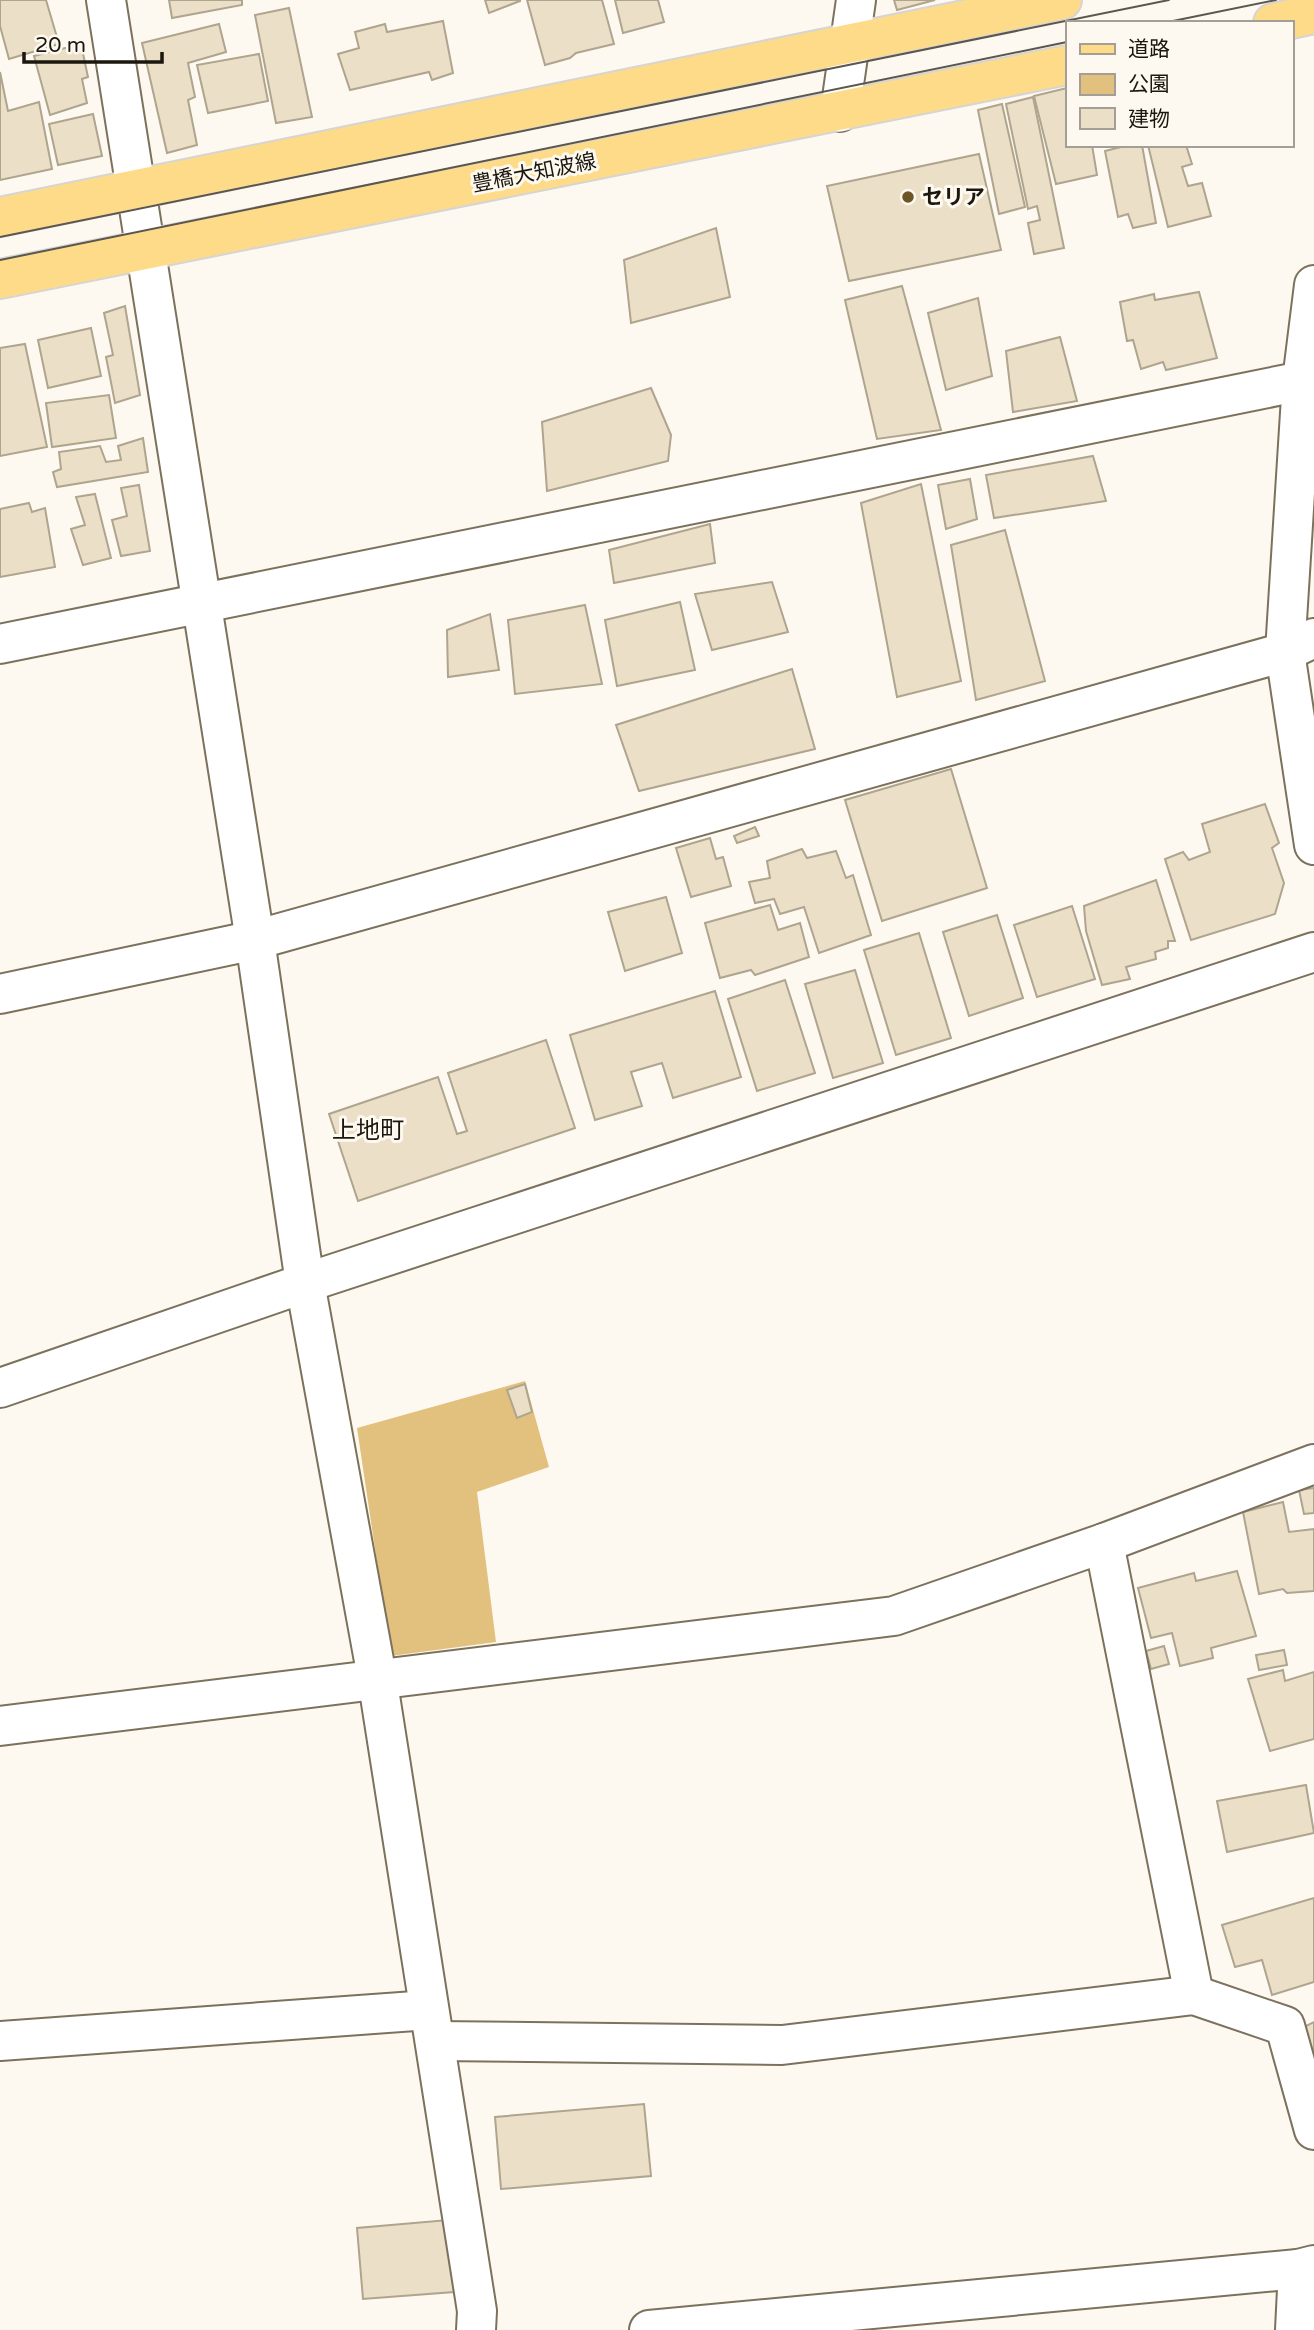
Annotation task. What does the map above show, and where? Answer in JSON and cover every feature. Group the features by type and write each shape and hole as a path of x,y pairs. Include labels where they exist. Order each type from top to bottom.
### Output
{"main road":[{"path":"0,217 1062,0"},
{"path":"1282,21 1314,14"},
{"name":"豊橋大知波線","path":"0,279 1066,65"}],"street":[{"path":"106,0 255,940 305,1283 377,1677 477,2311 476,2330"},
{"path":"840,112 856,0"},
{"path":"1314,285 1301,381 1300,645 1314,845"},
{"path":"0,644 1301,381"},
{"path":"0,993 255,940 1300,645"},
{"path":"0,1388 305,1283 1314,952"},
{"path":"0,1726 377,1677 894,1616 1104,1543 1314,1464"},
{"path":"1104,1543 1194,1995"},
{"path":"0,2041 432,2026 782,2045 1194,1995 1285,2026 1314,2130"},
{"path":"649,2330 1306,2267 1295,2330"}],"green space":[{"path":"525,1381 549,1467 477,1492 496,1642 391,1656 357,1428"}],"building":[{"path":"0,0 46,0 59,44 9,59 0,26"},
{"path":"169,0 242,0 242,5 172,18"},
{"path":"485,0 520,0 520,1 489,13"},
{"path":"527,0 602,0 614,44 576,53 570,58 545,65"},
{"path":"615,0 658,0 664,22 623,33"},
{"path":"894,0 935,0 897,10"},
{"path":"289,8 312,117 276,123 255,15"},
{"path":"443,21 453,73 432,80 429,72 350,90 338,54 359,48 355,32 385,24 387,32"},
{"path":"219,24 226,52 188,63 195,97 188,100 197,145 167,153 142,43"},
{"path":"81,44 88,77 82,79 87,103 50,115 34,56"},
{"path":"259,54 268,101 208,113 197,65"},
{"path":"0,72 8,111 39,102 52,169 0,180"},
{"path":"1066,88 1066,147 1092,147 1097,175 1056,184 1034,96"},
{"path":"1033,97 1064,248 1034,254 1028,223 1040,220 1037,206 1028,209 1006,104"},
{"path":"1002,104 1025,207 999,214 978,110"},
{"path":"93,114 102,156 58,165 49,124"},
{"path":"1121,147 1142,147 1156,223 1133,228 1128,214 1118,217 1105,151"},
{"path":"1148,147 1187,147 1192,164 1182,167 1188,186 1202,183 1211,216 1168,227"},
{"path":"979,154 1001,250 849,281 827,186"},
{"path":"716,228 730,297 631,323 624,260"},
{"path":"902,286 941,430 877,439 845,300"},
{"path":"1199,292 1217,358 1166,370 1163,362 1141,369 1133,340 1127,341 1120,302 1154,294 1155,300"},
{"path":"978,298 992,376 946,390 928,313"},
{"path":"125,306 140,395 115,403 106,357 113,355 104,313"},
{"path":"91,328 101,376 48,388 38,340"},
{"path":"1060,337 1077,401 1013,412 1006,351"},
{"path":"25,344 47,447 0,456 0,348"},
{"path":"651,388 671,435 668,461 547,491 542,422"},
{"path":"109,395 116,438 52,447 46,403"},
{"path":"143,438 148,472 57,487 53,472 61,469 59,452 100,446 106,462 121,460 118,446"},
{"path":"1093,456 1106,501 994,518 986,475"},
{"path":"970,479 977,519 946,529 938,485"},
{"path":"921,484 961,681 897,697 861,503"},
{"path":"139,485 150,551 121,556 112,520 127,516 121,488"},
{"path":"95,494 111,558 83,565 71,529 85,525 76,497"},
{"path":"29,503 32,512 45,508 55,567 0,577 0,509"},
{"path":"710,524 715,563 614,583 609,550"},
{"path":"1005,530 1045,681 976,700 951,545"},
{"path":"772,582 788,632 712,650 695,594"},
{"path":"680,602 695,670 617,686 605,620"},
{"path":"585,605 602,684 515,694 508,620"},
{"path":"490,614 499,670 448,677 447,630"},
{"path":"792,669 815,749 639,791 616,725"},
{"path":"951,769 987,888 882,921 845,800"},
{"path":"1265,804 1279,843 1272,848 1284,883 1275,914 1191,940 1165,859 1183,852 1189,860 1210,852 1202,824"},
{"path":"755,827 759,836 737,843 734,836"},
{"path":"710,838 716,859 723,857 731,886 691,897 676,848"},
{"path":"802,849 807,858 836,851 846,878 853,875 871,935 819,953 804,907 780,914 774,899 755,903 749,882 770,878 767,861"},
{"path":"1156,880 1175,941 1168,941 1168,948 1155,952 1156,959 1126,967 1130,979 1102,985 1086,931 1084,906"},
{"path":"666,897 682,953 625,971 608,912"},
{"path":"770,905 778,930 800,923 809,957 755,975 751,970 720,978 705,923"},
{"path":"1072,906 1095,979 1037,997 1014,925"},
{"path":"997,915 1023,998 969,1016 943,932"},
{"path":"919,933 951,1038 896,1055 864,950"},
{"path":"855,970 883,1063 833,1078 805,984"},
{"path":"785,980 815,1073 757,1091 728,999"},
{"path":"715,991 741,1077 673,1098 662,1063 631,1072 642,1106 595,1120 570,1035"},
{"path":"546,1040 575,1128 358,1201 329,1114 438,1077 457,1134 467,1131 448,1073"},
{"path":"525,1384 532,1412 517,1418 507,1390"},
{"path":"1314,1488 1314,1513 1304,1514 1299,1490"},
{"path":"1283,1502 1289,1532 1314,1529 1314,1591 1287,1593 1283,1589 1259,1594 1243,1512"},
{"path":"1237,1571 1256,1636 1211,1648 1213,1658 1180,1666 1172,1633 1151,1638 1138,1588 1194,1573 1196,1581"},
{"path":"1164,1646 1169,1664 1151,1669 1146,1651"},
{"path":"1284,1650 1287,1665 1259,1670 1256,1655"},
{"path":"1283,1670 1285,1681 1314,1672 1314,1739 1270,1751 1248,1679"},
{"path":"1306,1785 1314,1833 1227,1852 1217,1801"},
{"path":"1314,1898 1314,1982 1272,1995 1262,1960 1235,1967 1222,1925"},
{"path":"1314,2022 1314,2054 1302,2028"},
{"path":"644,2104 651,2176 501,2189 495,2117"},
{"path":"448,2220 454,2292 363,2299 357,2228"}],"tram line":[{"path":"0,237 1169,0"},
{"path":"1173,21 1276,0"},
{"path":"0,260 1066,42"}],"place":[{"name":"セリア","path":"908,197"}],"district":[{"name":"上地町","path":"368,1130"}]}
